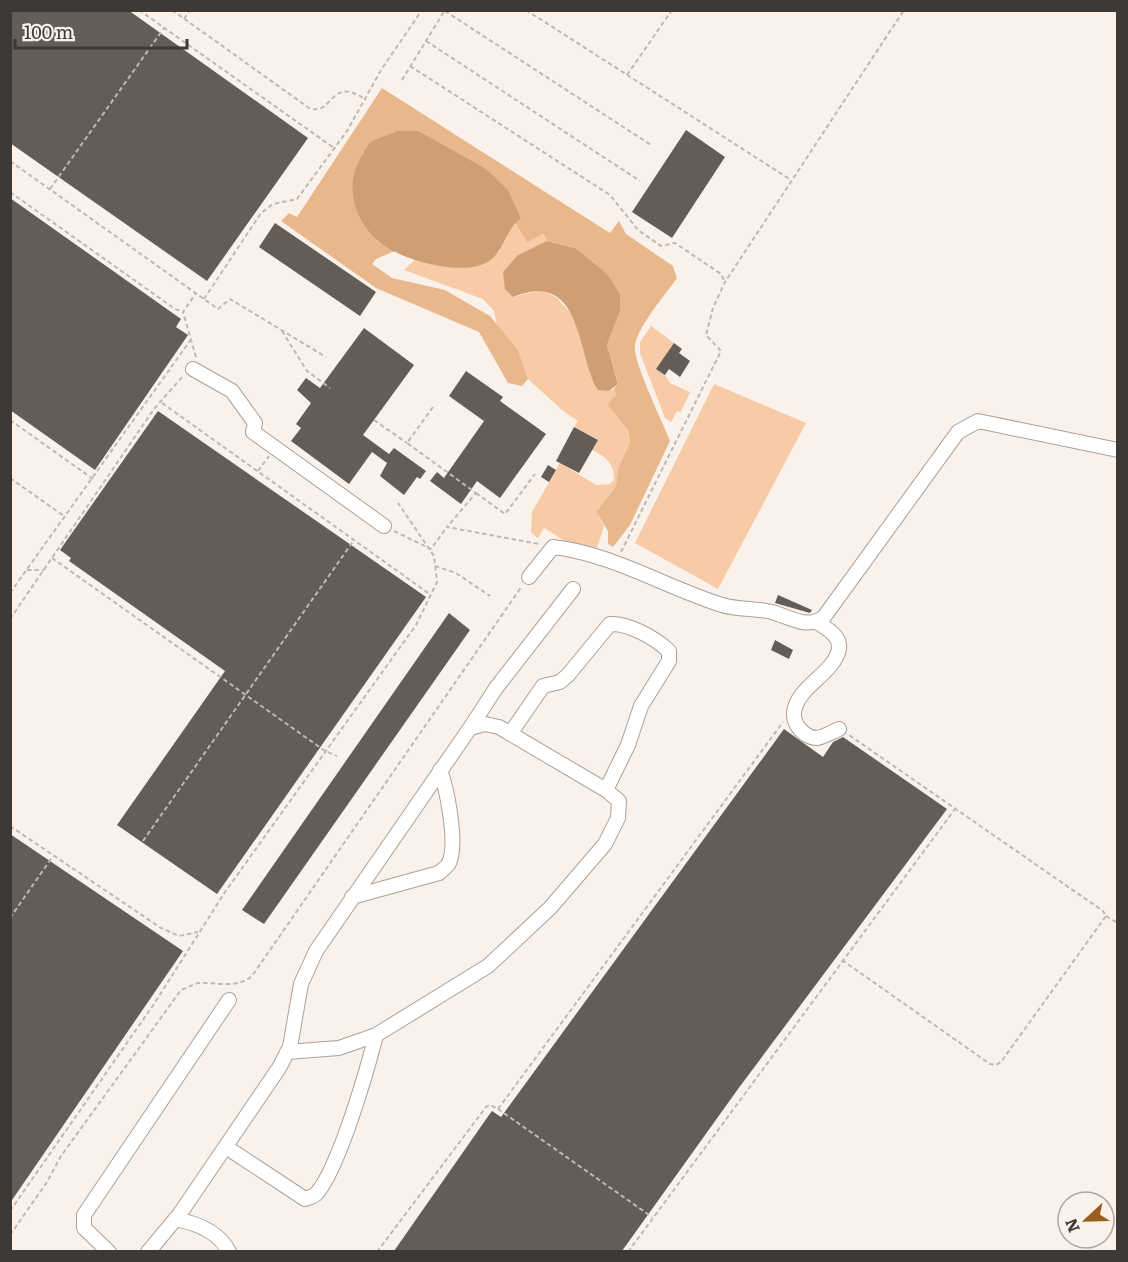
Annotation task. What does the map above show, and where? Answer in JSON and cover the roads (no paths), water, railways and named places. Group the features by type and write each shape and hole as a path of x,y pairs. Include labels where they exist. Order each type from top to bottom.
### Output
{"street":[{"path":"193,369 232,391 255,423 253,432 384,526"},
{"path":"817,622 824,616 958,432 978,421 1118,450"},
{"path":"530,577 553,547 584,550 724,606 771,611 801,622 817,622 833,634 838,640 839,648 830,663 796,705 794,721 810,736 818,738 839,729"},
{"path":"148,1251 175,1219 214,1165 287,1052 302,984 316,951 496,688 573,589"},
{"path":"510,734 543,686 560,682 568,675 610,624 620,623 660,643 669,651 669,661 641,706 628,745 606,790"},
{"path":"287,1052 339,1048 376,1035 488,966 550,908 605,844 618,818 618,801 606,790 499,727 485,724 470,728"},
{"path":"352,897 439,873 449,863 452,847 449,812 440,770"},
{"path":"109,1251 84,1228 84,1215 229,1000"},
{"path":"226,1147 305,1199 315,1196 326,1179 346,1127 376,1035"},
{"path":"175,1219 196,1224 209,1231 223,1241 229,1251"}]}
